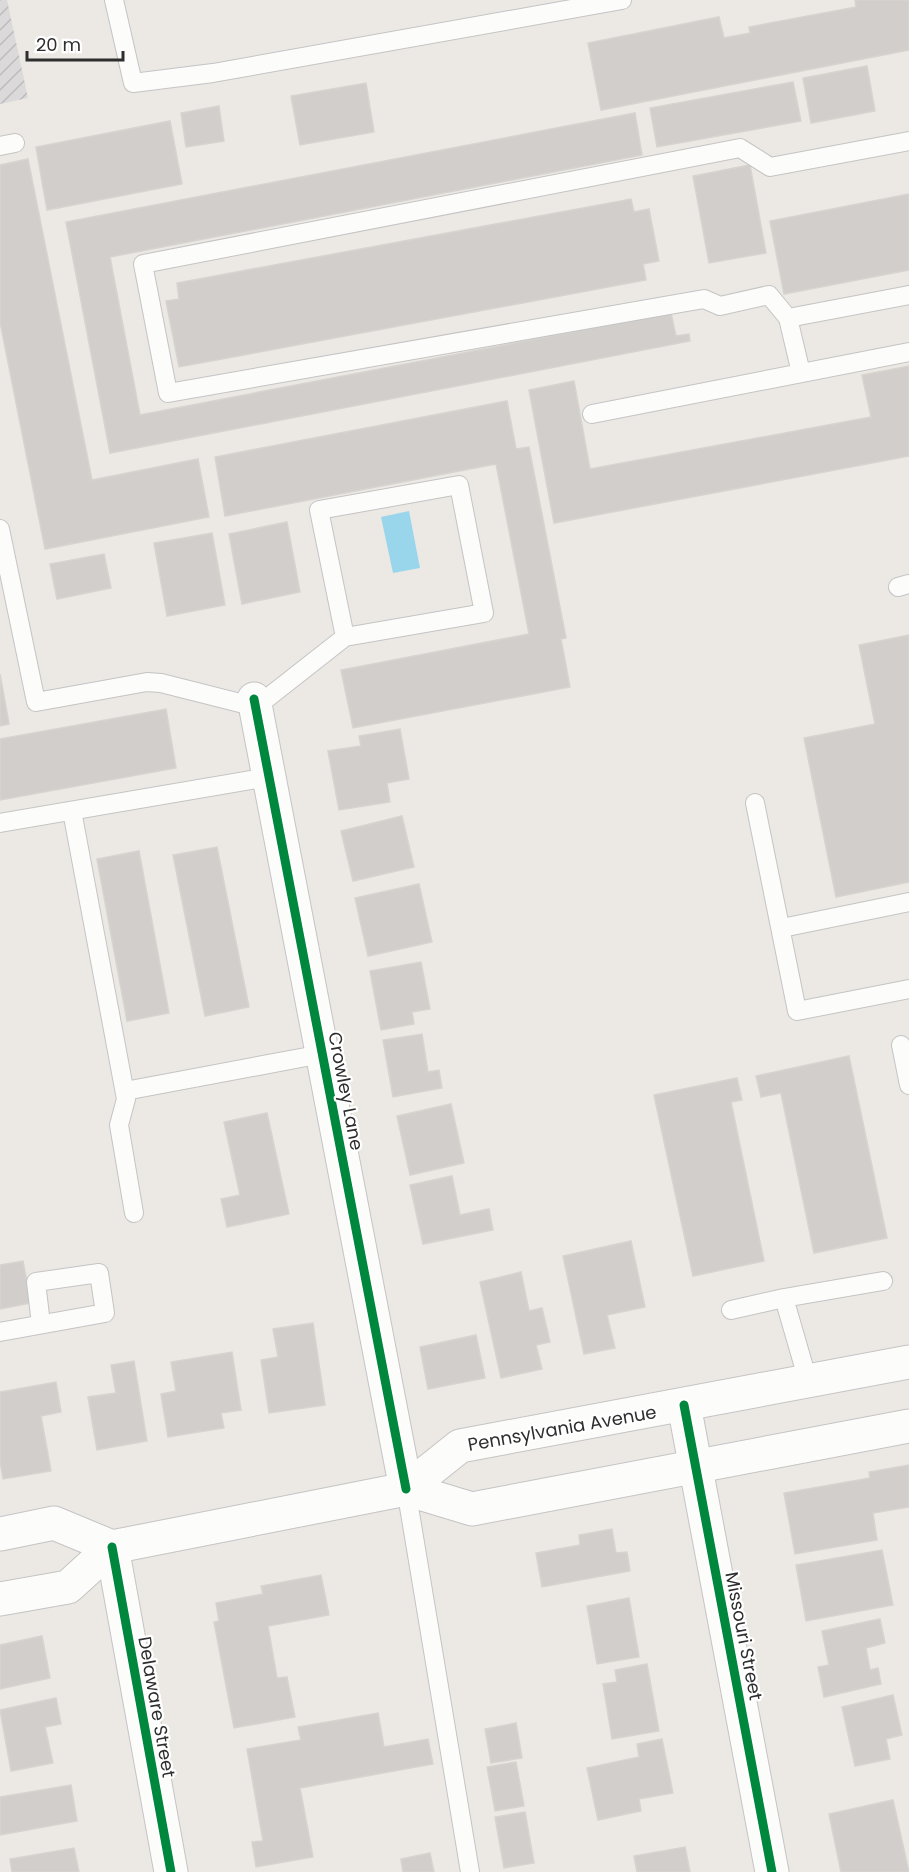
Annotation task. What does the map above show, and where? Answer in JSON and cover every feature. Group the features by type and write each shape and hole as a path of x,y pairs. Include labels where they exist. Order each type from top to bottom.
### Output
{"street":[{"name":"Crowley Lane","path":"255,703 406,1489"},
{"name":"Pennsylvania Avenue","path":"111,1548 406,1489 460,1446 909,1362"},
{"name":"Missouri Street","path":"684,1405 772,1872"},
{"name":"Pennsylvania Avenue","path":"406,1489 472,1509 909,1426"},
{"path":"0,1534 54,1524 111,1548 68,1587 0,1599"},
{"name":"Delaware Street","path":"111,1548 171,1872"}],"lane":[{"path":"114,0 133,83 213,73 622,0"},
{"path":"801,373 788,318 769,295 720,306 704,299 168,393 143,264 740,148 770,166 909,141"},
{"path":"788,318 909,295"},
{"path":"592,414 909,352"},
{"path":"0,529 36,702 147,682 255,703 345,637 484,613 459,485 319,510 345,637"},
{"path":"0,823 269,777"},
{"path":"755,803 797,1011 909,989"},
{"path":"72,811 125,1091 126,1099 119,1125 134,1213"},
{"path":"782,928 909,902"},
{"path":"901,1045 909,1084"},
{"path":"125,1091 322,1054"},
{"path":"731,1310 784,1298 883,1281"},
{"path":"784,1298 808,1381"},
{"path":"0,1332 41,1324"},
{"path":"406,1489 470,1872"}],"shaded area":[{"path":"0,0 7,0 28,98 0,104"}],"water":[{"path":"409,511 420,568 393,573 381,517"}],"building":[{"path":"855,0 909,0 909,50 601,110 588,43 719,17 724,38 750,33 749,27 856,7"},
{"path":"867,66 875,111 811,123 803,78"},
{"path":"793,82 801,121 657,147 650,108"},
{"path":"366,83 374,132 300,145 291,96"},
{"path":"219,106 224,141 186,147 181,113"},
{"path":"635,113 642,155 110,257 140,415 671,313 676,336 689,334 690,341 110,453 66,222"},
{"path":"170,121 182,184 47,210 36,147"},
{"path":"28,159 92,480 198,459 209,517 45,549 0,322 0,165"},
{"path":"750,165 766,253 709,263 693,176"},
{"path":"909,194 909,270 784,294 770,221"},
{"path":"631,199 634,212 649,209 659,261 643,264 646,280 179,367 166,301 179,299 177,283"},
{"path":"909,366 909,456 554,523 529,390 574,381 590,469 871,417 862,375"},
{"path":"507,401 516,449 529,447 566,638 561,639 570,687 353,728 341,670 529,634 496,464 225,516 215,457"},
{"path":"287,522 300,592 242,604 229,534"},
{"path":"212,533 225,605 167,616 154,543"},
{"path":"104,554 111,588 57,599 50,564"},
{"path":"909,635 909,882 836,897 804,738 875,724 859,645"},
{"path":"0,674 9,724 0,726"},
{"path":"166,709 176,768 0,800 0,739"},
{"path":"400,729 409,779 387,783 390,802 339,810 328,751 361,746 359,736"},
{"path":"402,816 414,867 353,881 341,831"},
{"path":"217,847 249,1007 205,1016 173,855"},
{"path":"139,851 169,1013 127,1021 97,859"},
{"path":"419,884 432,942 368,956 355,898"},
{"path":"421,962 430,1009 412,1012 414,1024 381,1030 370,971"},
{"path":"422,1034 428,1072 439,1070 442,1088 393,1097 383,1040"},
{"path":"849,1056 887,1238 814,1253 781,1093 761,1097 756,1076"},
{"path":"737,1078 742,1100 731,1102 764,1261 693,1276 654,1095"},
{"path":"451,1104 464,1163 410,1175 397,1116"},
{"path":"267,1113 289,1214 227,1227 221,1199 240,1195 224,1122"},
{"path":"452,1176 460,1215 489,1209 493,1230 423,1244 410,1185"},
{"path":"631,1241 645,1307 607,1315 615,1348 584,1354 563,1256"},
{"path":"23,1261 31,1303 0,1309 0,1265"},
{"path":"521,1272 529,1311 542,1308 550,1342 536,1345 542,1369 501,1378 480,1282"},
{"path":"313,1323 325,1405 269,1413 261,1360 278,1357 273,1329"},
{"path":"476,1335 485,1378 428,1389 420,1347"},
{"path":"232,1352 241,1410 221,1413 224,1428 168,1437 161,1394 176,1391 171,1362"},
{"path":"134,1361 147,1441 97,1450 88,1397 116,1393 111,1365"},
{"path":"56,1382 61,1412 41,1416 51,1471 3,1479 0,1461 0,1392"},
{"path":"909,1465 909,1507 873,1513 877,1540 795,1554 784,1493 870,1478 869,1472"},
{"path":"612,1529 616,1553 627,1552 630,1571 542,1587 536,1553 580,1545 579,1535"},
{"path":"882,1550 893,1605 806,1621 796,1565"},
{"path":"321,1575 329,1615 268,1626 277,1678 287,1677 295,1717 234,1728 214,1622 219,1621 216,1603 263,1594 261,1586"},
{"path":"629,1598 639,1657 597,1664 587,1606"},
{"path":"880,1619 885,1643 866,1648 870,1670 878,1668 881,1684 824,1697 818,1667 829,1665 822,1631"},
{"path":"42,1636 50,1678 0,1689 0,1645"},
{"path":"647,1664 659,1731 612,1739 603,1684 617,1682 615,1670"},
{"path":"893,1695 902,1735 886,1739 890,1759 855,1766 842,1707"},
{"path":"56,1698 61,1724 45,1727 53,1763 11,1771 0,1710"},
{"path":"378,1713 384,1747 428,1739 433,1764 300,1788 313,1857 256,1867 252,1842 263,1841 247,1749 301,1740 298,1727"},
{"path":"516,1723 522,1758 491,1763 485,1729"},
{"path":"662,1739 673,1793 639,1799 641,1811 598,1820 587,1768 639,1757 637,1744"},
{"path":"516,1762 524,1806 495,1811 487,1767"},
{"path":"71,1785 77,1821 0,1835 0,1797"},
{"path":"893,1800 909,1872 841,1872 829,1814"},
{"path":"525,1812 534,1863 504,1868 495,1817"},
{"path":"685,1847 690,1872 637,1872 634,1856"},
{"path":"74,1848 79,1872 12,1872 10,1859"},
{"path":"430,1853 434,1872 403,1872 401,1859"}],"cycle path":[{"path":"254,699 406,1489"},
{"path":"684,1405 772,1872"},
{"path":"112,1547 171,1872"}]}
